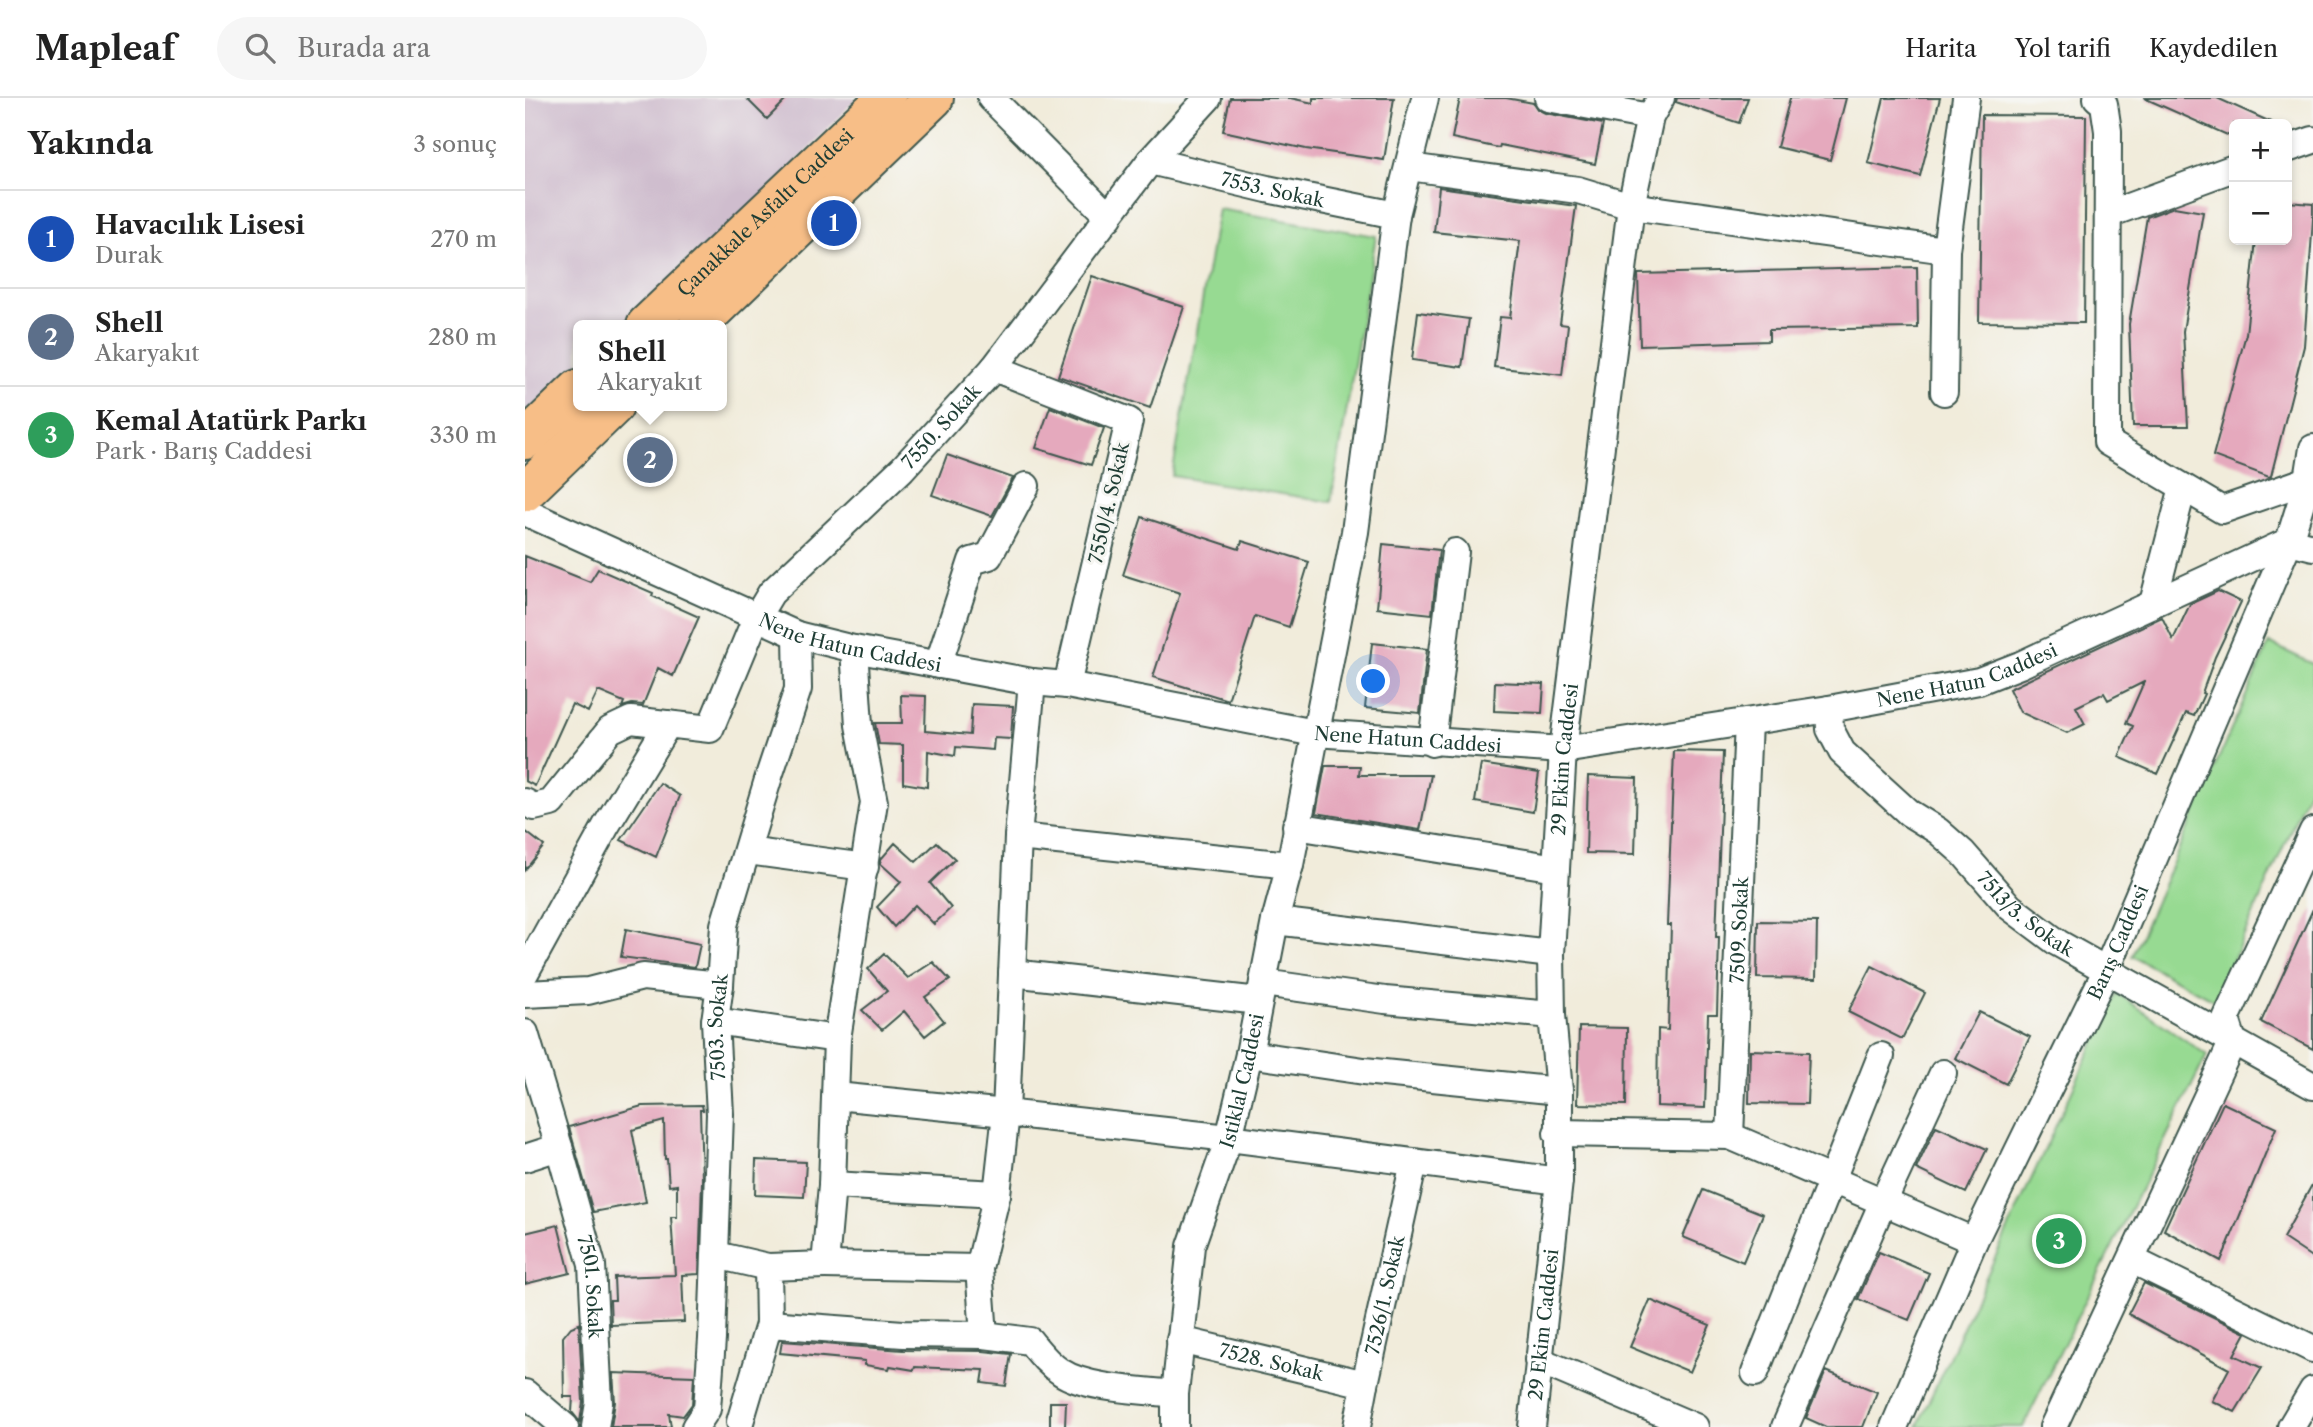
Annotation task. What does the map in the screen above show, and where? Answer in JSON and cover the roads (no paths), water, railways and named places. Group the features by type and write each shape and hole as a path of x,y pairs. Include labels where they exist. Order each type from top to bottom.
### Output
{"highway":[{"name":"Çanakkale Asfaltı Caddesi","path":"651,320 886,98"},
{"name":"Çanakkale Asfaltı Caddesi","path":"703,320 934,98"},
{"path":"525,440 573,394"},
{"path":"525,492 609,411"}],"street":[{"path":"991,98 1109,217"},
{"name":"7550. Sokak","path":"668,724 710,729 756,618 771,593 902,469 994,369 1150,162 1208,98"},
{"name":"Istiklal Caddesi","path":"1175,1427 1175,1394 1191,1247 1229,1138 1249,1054 1275,921 1290,865 1355,532 1396,215 1425,98"},
{"path":"1548,98 1655,107"},
{"path":"1944,392 1946,250 1966,98"},
{"path":"2097,98 2104,104 2108,131 2107,442 2222,510 2308,480"},
{"name":"29 Ekim Caddesi","path":"1532,1427 1559,1181 1559,1091 1552,1015 1551,954 1563,750 1631,206 1655,107"},
{"path":"2292,147 2313,140"},
{"name":"7553. Sokak","path":"1150,162 1396,215"},
{"path":"1409,167 1578,190 1631,206 1946,250"},
{"path":"2109,214 2229,170"},
{"name":"7550/4. Sokak","path":"994,369 1129,421 1067,685"},
{"name":"Barış Caddesi","path":"1894,1427 1974,1241 2107,969 2301,544 2313,448"},
{"path":"937,664 972,561 989,556 1027,486"},
{"path":"2153,603 2183,487"},
{"name":"Nene Hatun Caddesi","path":"525,512 756,618 797,635 854,649 1032,682 1067,685 1315,733 1563,750 1829,709 1979,681 2153,603 2301,544"},
{"path":"1432,743 1455,552"},
{"name":"7503. Sokak","path":"701,1418 716,1255 720,1115 715,1021 724,925 798,689 797,635"},
{"path":"825,1265 837,1096 837,1039 874,802 859,725 854,649"},
{"path":"984,1335 979,1268 997,1194 1006,1113 1018,837 1032,682"},
{"name":"7513/3. Sokak","path":"1829,709 1830,729 1842,752 1909,813 1938,831 1963,853 2019,914 2058,943 2313,1086"},
{"path":"525,802 534,807 551,803 610,730 631,720 668,724 606,826 525,973"},
{"name":"7509. Sokak","path":"1730,1136 1748,722"},
{"path":"1296,826 1556,868"},
{"path":"2053,1427 2233,1041 2226,1019 2313,831"},
{"path":"1018,837 1290,865"},
{"path":"748,851 865,867"},
{"path":"1275,921 1551,954"},
{"path":"1011,973 1552,1015"},
{"path":"525,994 588,990 643,977 720,985"},
{"path":"715,1021 837,1039"},
{"name":"7501. Sokak","path":"525,1033 592,1265 599,1404 595,1427"},
{"path":"1249,1054 1364,1071 1559,1091"},
{"path":"1755,1373 1881,1056"},
{"path":"1785,1427 1883,1202 1943,1073"},
{"path":"837,1096 1229,1138 1559,1181"},
{"path":"1557,1133 1730,1136 1974,1241"},
{"path":"525,1158 559,1147"},
{"name":"7526/1. Sokak","path":"1357,1427 1364,1384 1414,1162"},
{"path":"832,1185 997,1194"},
{"path":"716,1255 768,1267 825,1265 979,1268"},
{"path":"2132,1260 2313,1349"},
{"path":"701,1418 750,1424 769,1324 768,1267"},
{"path":"769,1324 903,1334 984,1335 1030,1340 1048,1363 1063,1374 1082,1382 1175,1394"},
{"name":"7528. Sokak","path":"1180,1340 1364,1384"},
{"path":"1538,1360 1695,1427"},
{"path":"2291,1427 2313,1390"},
{"path":"525,1393 565,1427"}],"place":[{"name":"Havacılık Lisesi","path":"834,223"},
{"name":"Shell","path":"650,460"},
{"name":"Kemal Atatürk Parkı","path":"2059,1241"}]}
